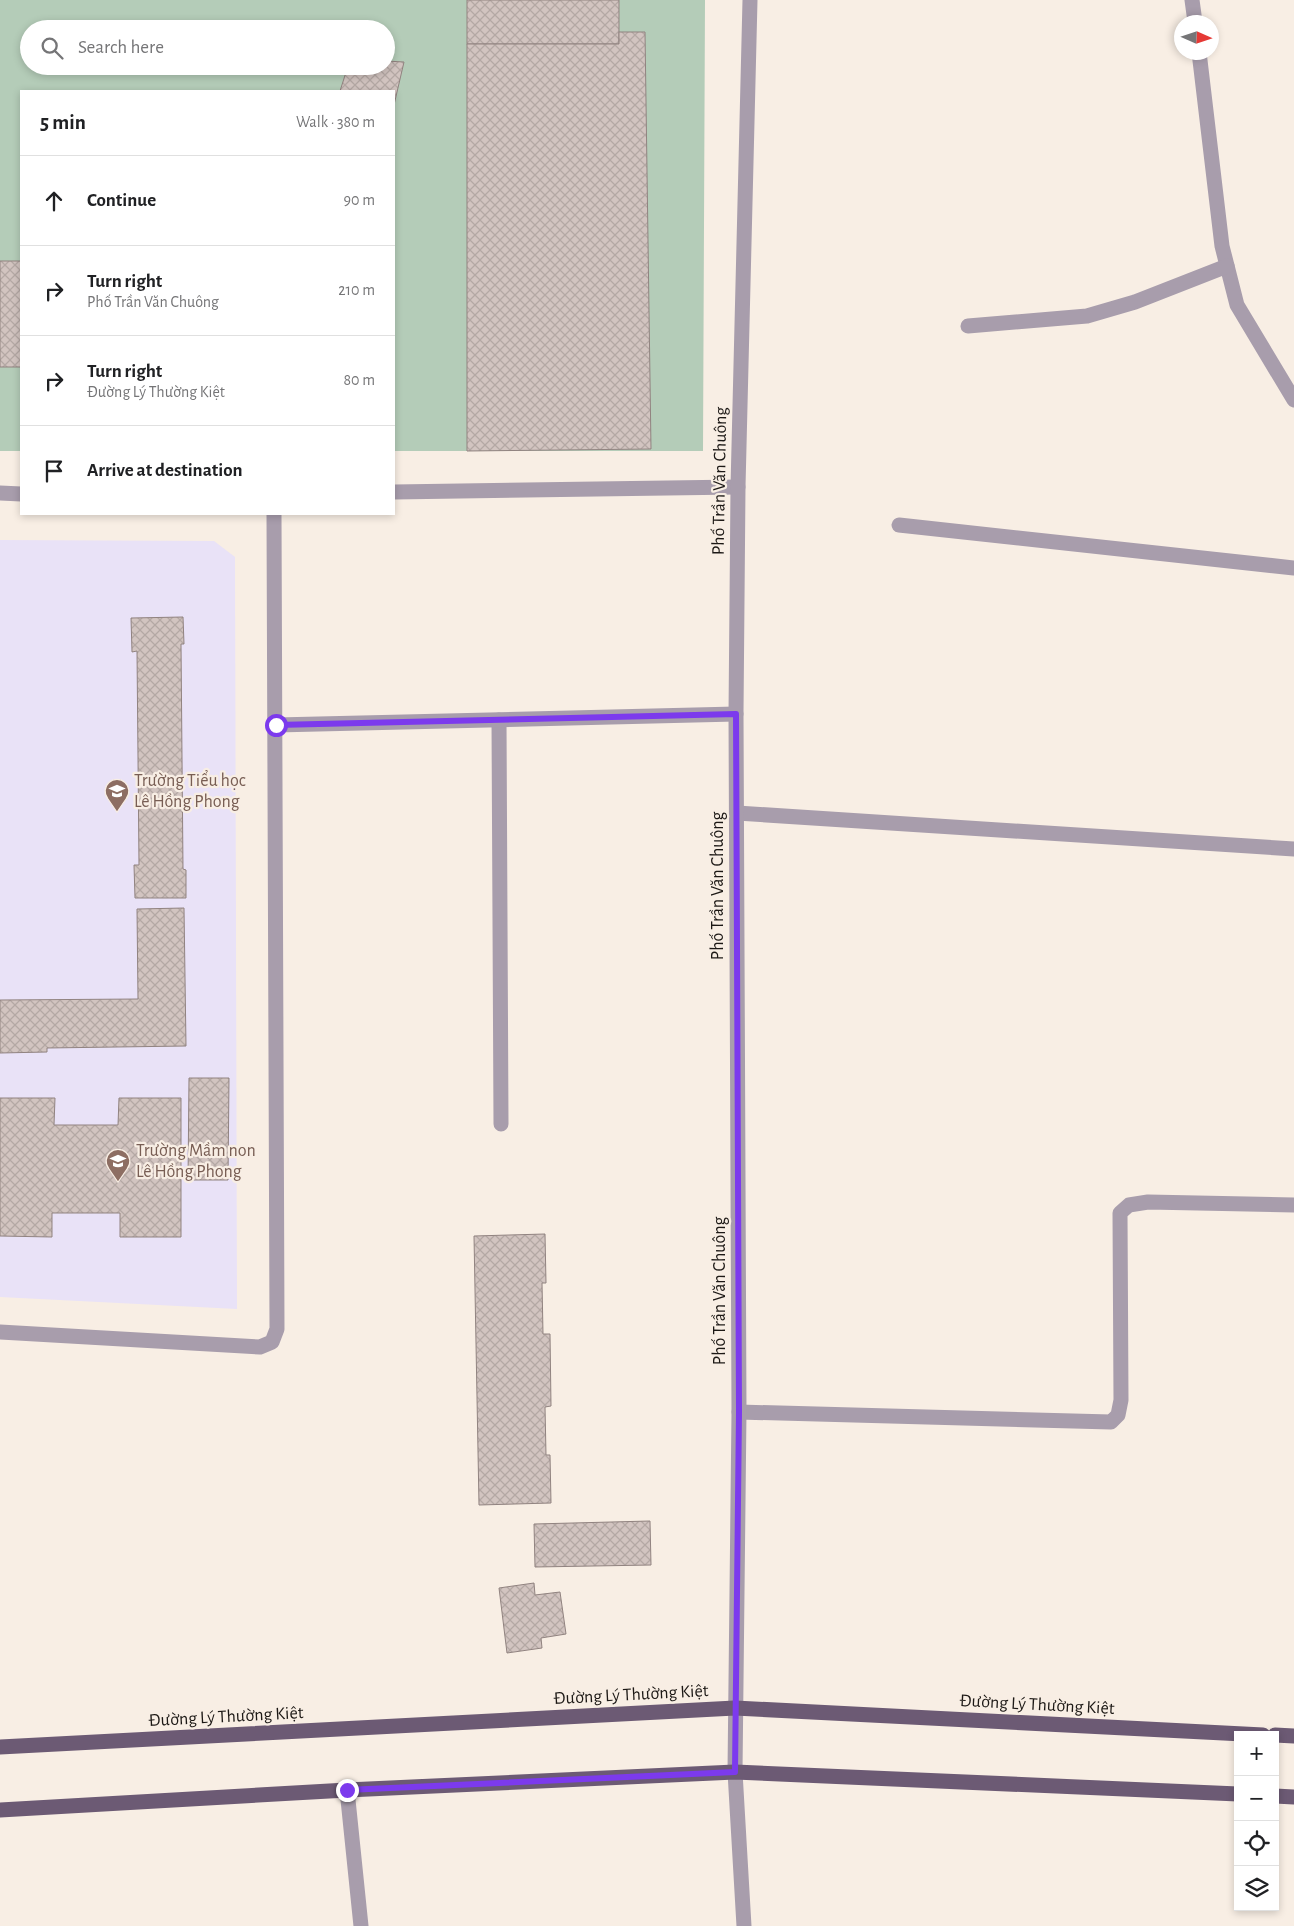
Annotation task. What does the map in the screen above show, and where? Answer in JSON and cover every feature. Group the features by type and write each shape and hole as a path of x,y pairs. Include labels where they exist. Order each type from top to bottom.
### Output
{"main road":[{"name":"Đường Lý Thường Kiệt","path":"0,1747 735,1708 1234,1734"},
{"path":"1279,1735 1294,1736"},
{"path":"0,1810 347,1790 735,1772 1234,1794"},
{"path":"1279,1796 1294,1797"}],"street":[{"name":"Phố Trần Văn Chuông","path":"744,1926 735,1772 739,1412 736,714 738,487 750,0"},
{"path":"1192,0 1194,15"},
{"path":"1200,60 1222,246 1237,305 1294,400"},
{"path":"968,326 1087,316 1135,302 1227,266"},
{"path":"395,492 738,487"},
{"path":"0,494 20,494"},
{"path":"0,1332 260,1347 272,1342 277,1329 274,515"},
{"path":"898,525 1294,568"},
{"path":"276,725 736,714"},
{"path":"499,720 501,1124"},
{"path":"737,813 1294,849"},
{"path":"739,1412 1111,1422 1118,1415 1122,1400 1120,1213 1129,1205 1148,1202 1294,1205"},
{"path":"347,1790 361,1926"}],"shaded area":[{"name":"Trường Tiểu học Lê Hồng Phong","path":"0,540 214,541 235,557 237,1309 0,1297"}],"green space":[{"path":"0,0 705,0 703,451 395,451 395,90 20,90 20,451 0,451"}],"building":[{"path":"467,0 619,0 619,44 467,44"},
{"path":"619,32 645,32 651,449 467,451 467,44 619,44"},
{"path":"395,62 404,62 395,101 395,90 340,90 345,75 395,75"},
{"path":"0,261 20,261 20,367 0,367"},
{"path":"183,617 184,644 181,644 183,869 186,870 186,898 135,898 134,865 139,865 137,651 132,652 131,618"},
{"path":"184,908 186,1046 47,1048 47,1052 0,1053 0,1000 138,999 137,909"},
{"path":"189,1078 229,1078 228,1180 188,1180"},
{"path":"0,1098 55,1098 54,1125 118,1125 119,1098 181,1098 181,1237 120,1237 120,1213 52,1213 52,1237 0,1236"},
{"path":"545,1234 546,1283 542,1283 543,1334 550,1334 551,1406 545,1407 546,1455 550,1455 551,1503 479,1505 474,1236"},
{"path":"650,1521 651,1565 535,1567 534,1524"},
{"path":"534,1583 535,1595 560,1592 566,1634 541,1638 542,1648 507,1653 499,1588"}],"place":[{"name":"Trường Tiểu học Lê Hồng Phong","path":"117,812"},
{"name":"Trường Mầm non Lê Hồng Phong","path":"118,1182"}],"route":[{"path":"276,725 736,714 739,1412 735,1772 347,1790"}]}
